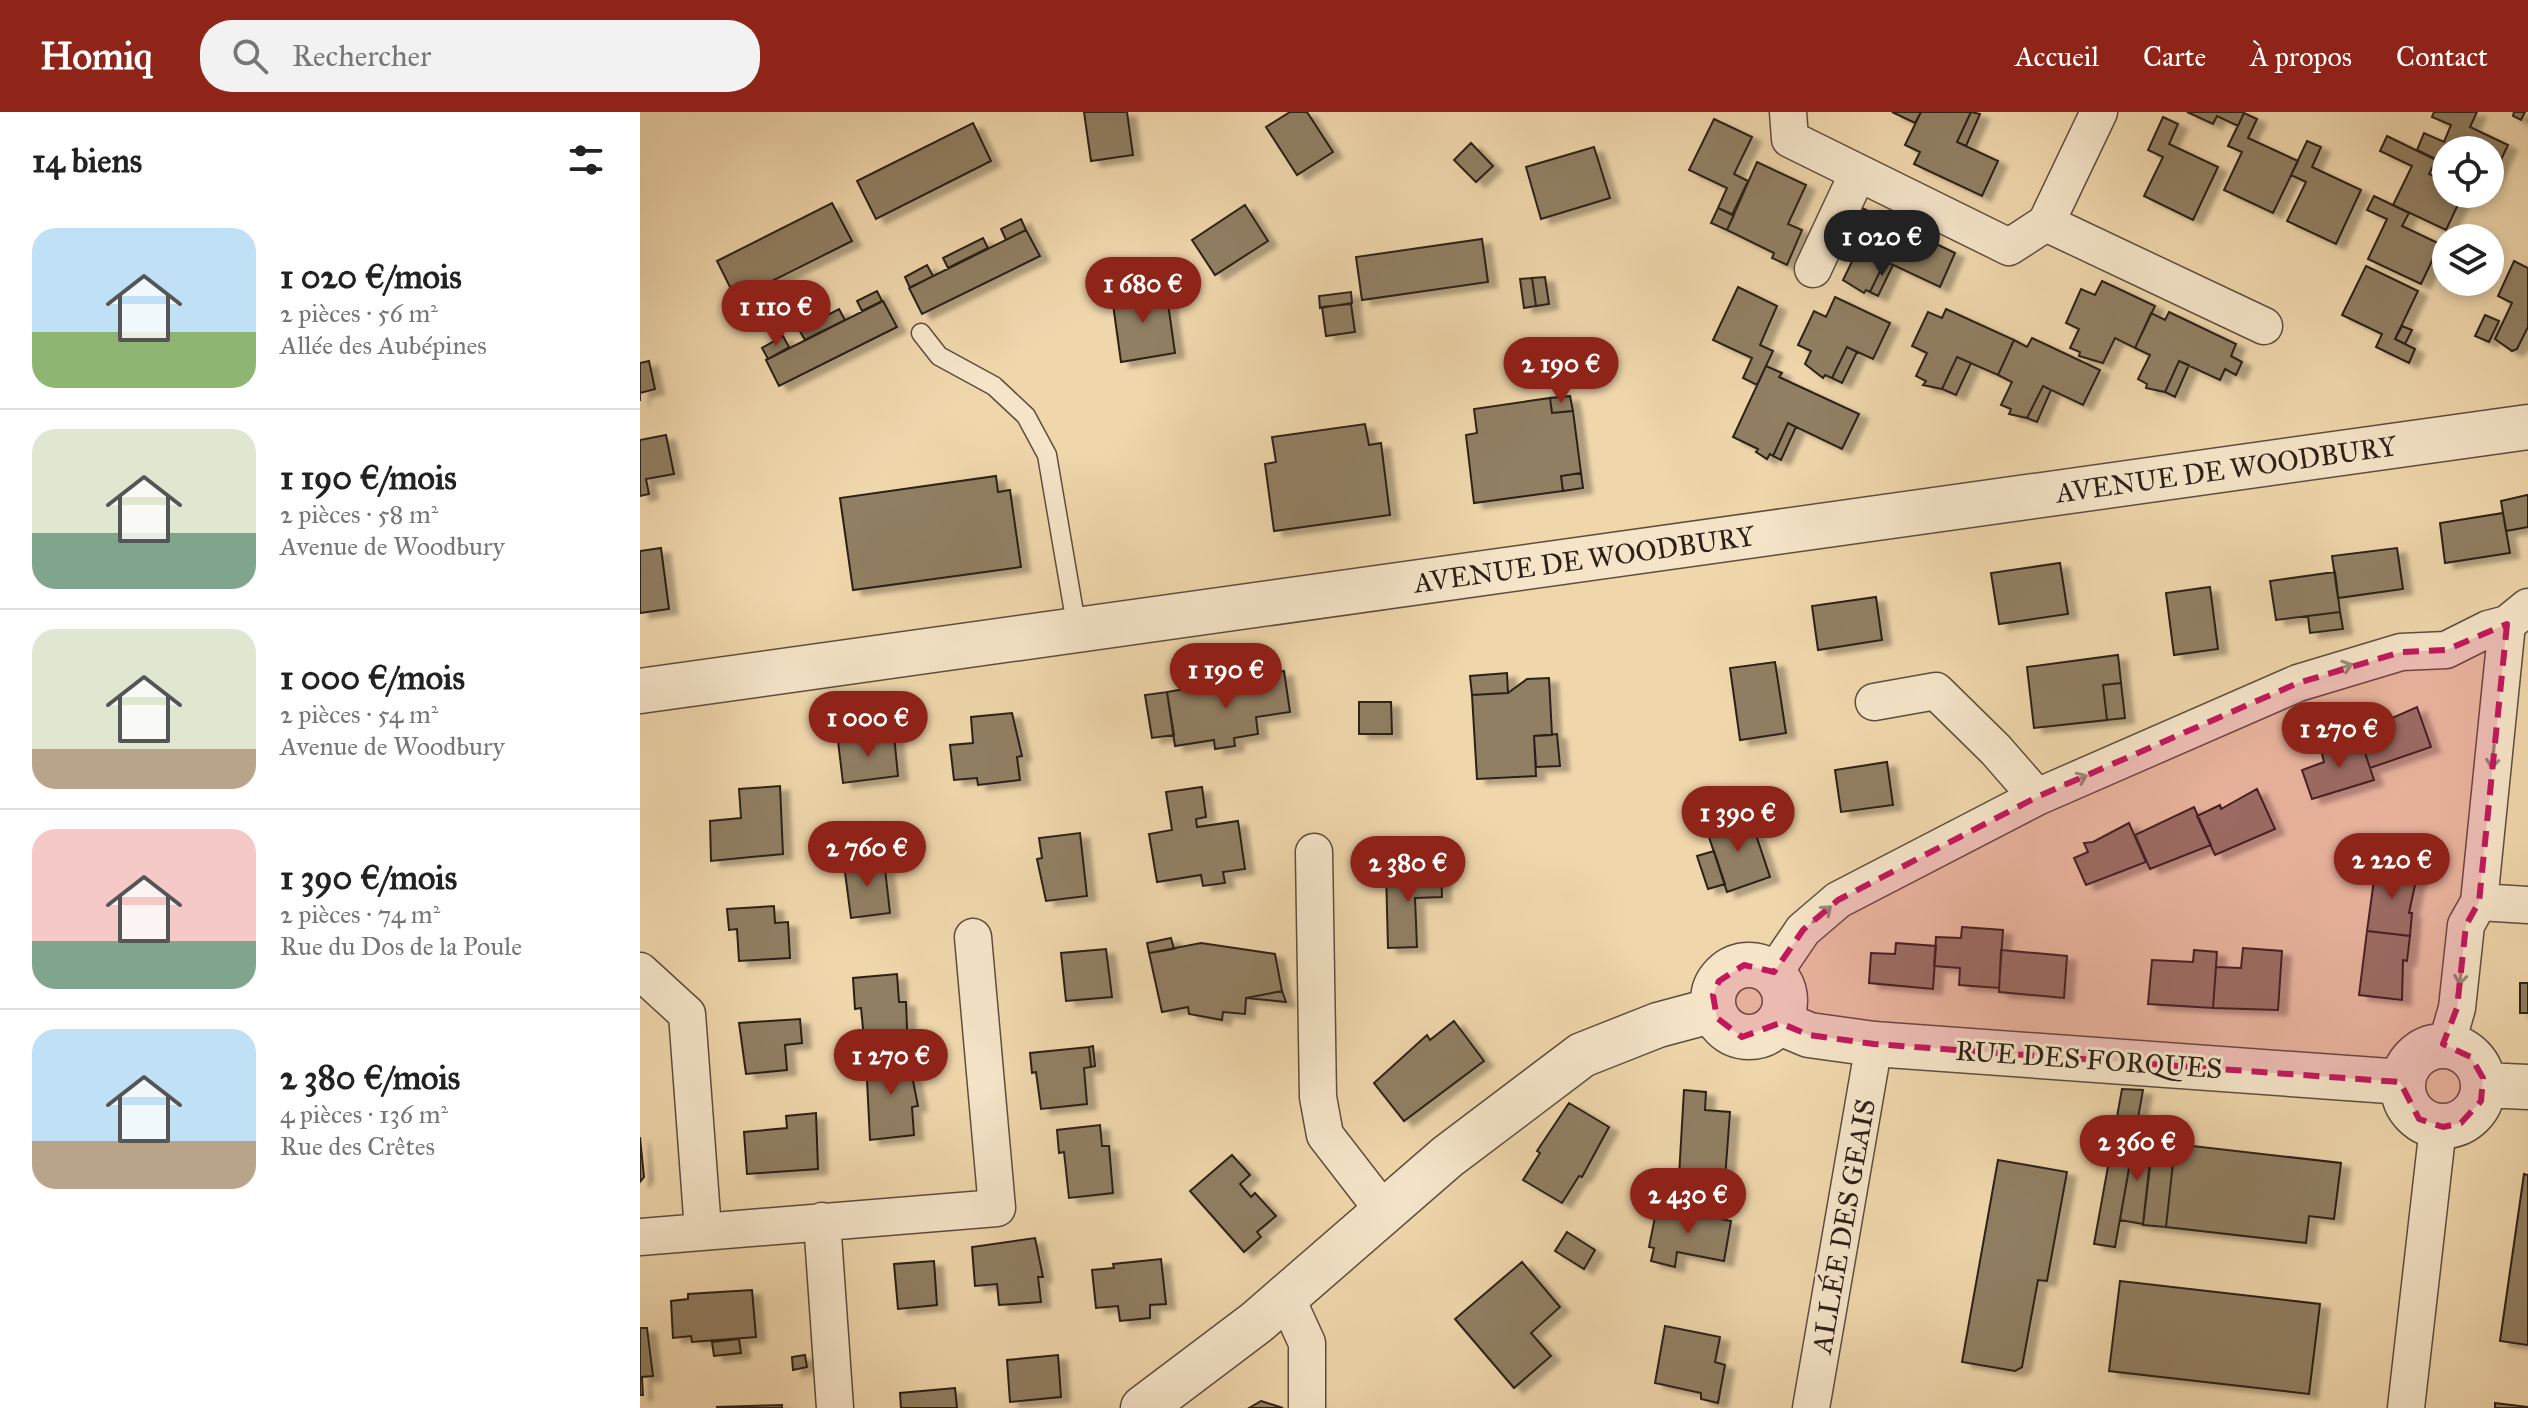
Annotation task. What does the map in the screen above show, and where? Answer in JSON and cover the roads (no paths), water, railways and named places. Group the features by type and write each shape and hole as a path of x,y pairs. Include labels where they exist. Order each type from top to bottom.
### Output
{"street":[{"path":"1788,112 1790,139 2009,247 2046,223 2099,112"},
{"path":"1813,269 1858,173"},
{"path":"2046,223 2264,326"},
{"name":"AVENUE DE WOODBURY","path":"640,691 2528,427"},
{"path":"1773,974 1803,930 1838,900 2037,797 2298,683 2401,652 2446,650 2517,616"},
{"path":"2446,1046 2457,1008 2466,925 2479,902 2500,693 2517,616"},
{"path":"2446,650 2469,663 2500,693"},
{"path":"1874,702 1936,691 1996,750 2037,797"},
{"path":"1314,852 1318,1097 1325,1135 1383,1210"},
{"path":"2479,902 2528,905"},
{"path":"640,1237 997,1208 973,937"},
{"path":"1752,965 1773,974 1784,993 1784,1009 1778,1022 1766,1033 1742,1037 1721,1025 1714,1010 1716,988 1730,970 1752,965"},
{"path":"640,971 687,1014 703,1230"},
{"path":"1143,1408 1286,1297 1383,1210 1582,1055 1658,1025 1714,1010"},
{"name":"RUE DES FORQUES","path":"1778,1022 1809,1035 1874,1044 2403,1082"},
{"name":"ALLÉE DES GEAIS","path":"1811,1408 1874,1044"},
{"path":"2446,1046 2471,1057 2484,1085 2481,1101 2471,1116 2461,1123 2438,1127 2426,1123 2410,1110 2403,1082 2407,1068 2420,1052 2446,1046"},
{"path":"2484,1085 2528,1087"},
{"path":"2406,1408 2438,1127"},
{"path":"822,1221 835,1408"},
{"path":"1286,1297 1307,1343 1307,1408"}],"lane":[{"path":"921,333 939,356 994,386 1026,416 1047,455 1077,630"}]}
